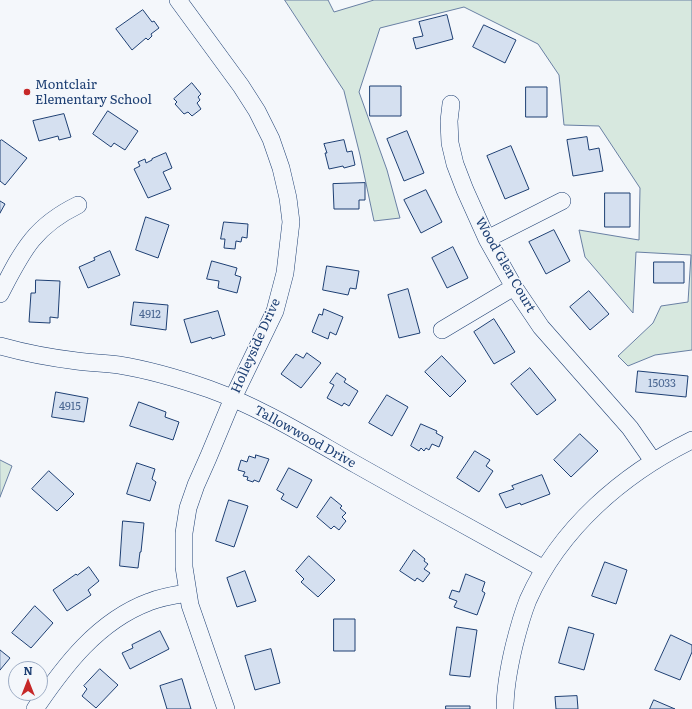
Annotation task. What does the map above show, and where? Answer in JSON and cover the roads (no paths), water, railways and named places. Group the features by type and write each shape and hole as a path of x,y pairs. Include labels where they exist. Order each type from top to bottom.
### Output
{"street":[{"name":"Holleyside Drive","path":"180,1 241,86 257,111 271,139 281,168 288,198 291,222 285,273 275,311 233,398 196,485 188,508 184,533 184,567 187,593 226,709"},
{"name":"Wood Glen Court","path":"450,104 450,143 455,164 487,239 514,287 541,327 630,428 653,461"},
{"path":"487,239 562,201"},
{"path":"0,294 27,244 44,226 63,212 78,205"},
{"path":"442,330 514,287"},
{"name":"Tallowwood Drive","path":"0,346 25,353 76,361 119,365 160,374 233,398 268,414 544,569"},
{"path":"504,709 510,665 520,621 528,600 544,569 554,554 578,525 601,501 627,479 653,461 692,440"},
{"path":"35,709 52,683 72,658 110,623 131,610 149,602 187,593"}],"place":[{"name":"Montclair Elementary School","path":"27,92"}]}
